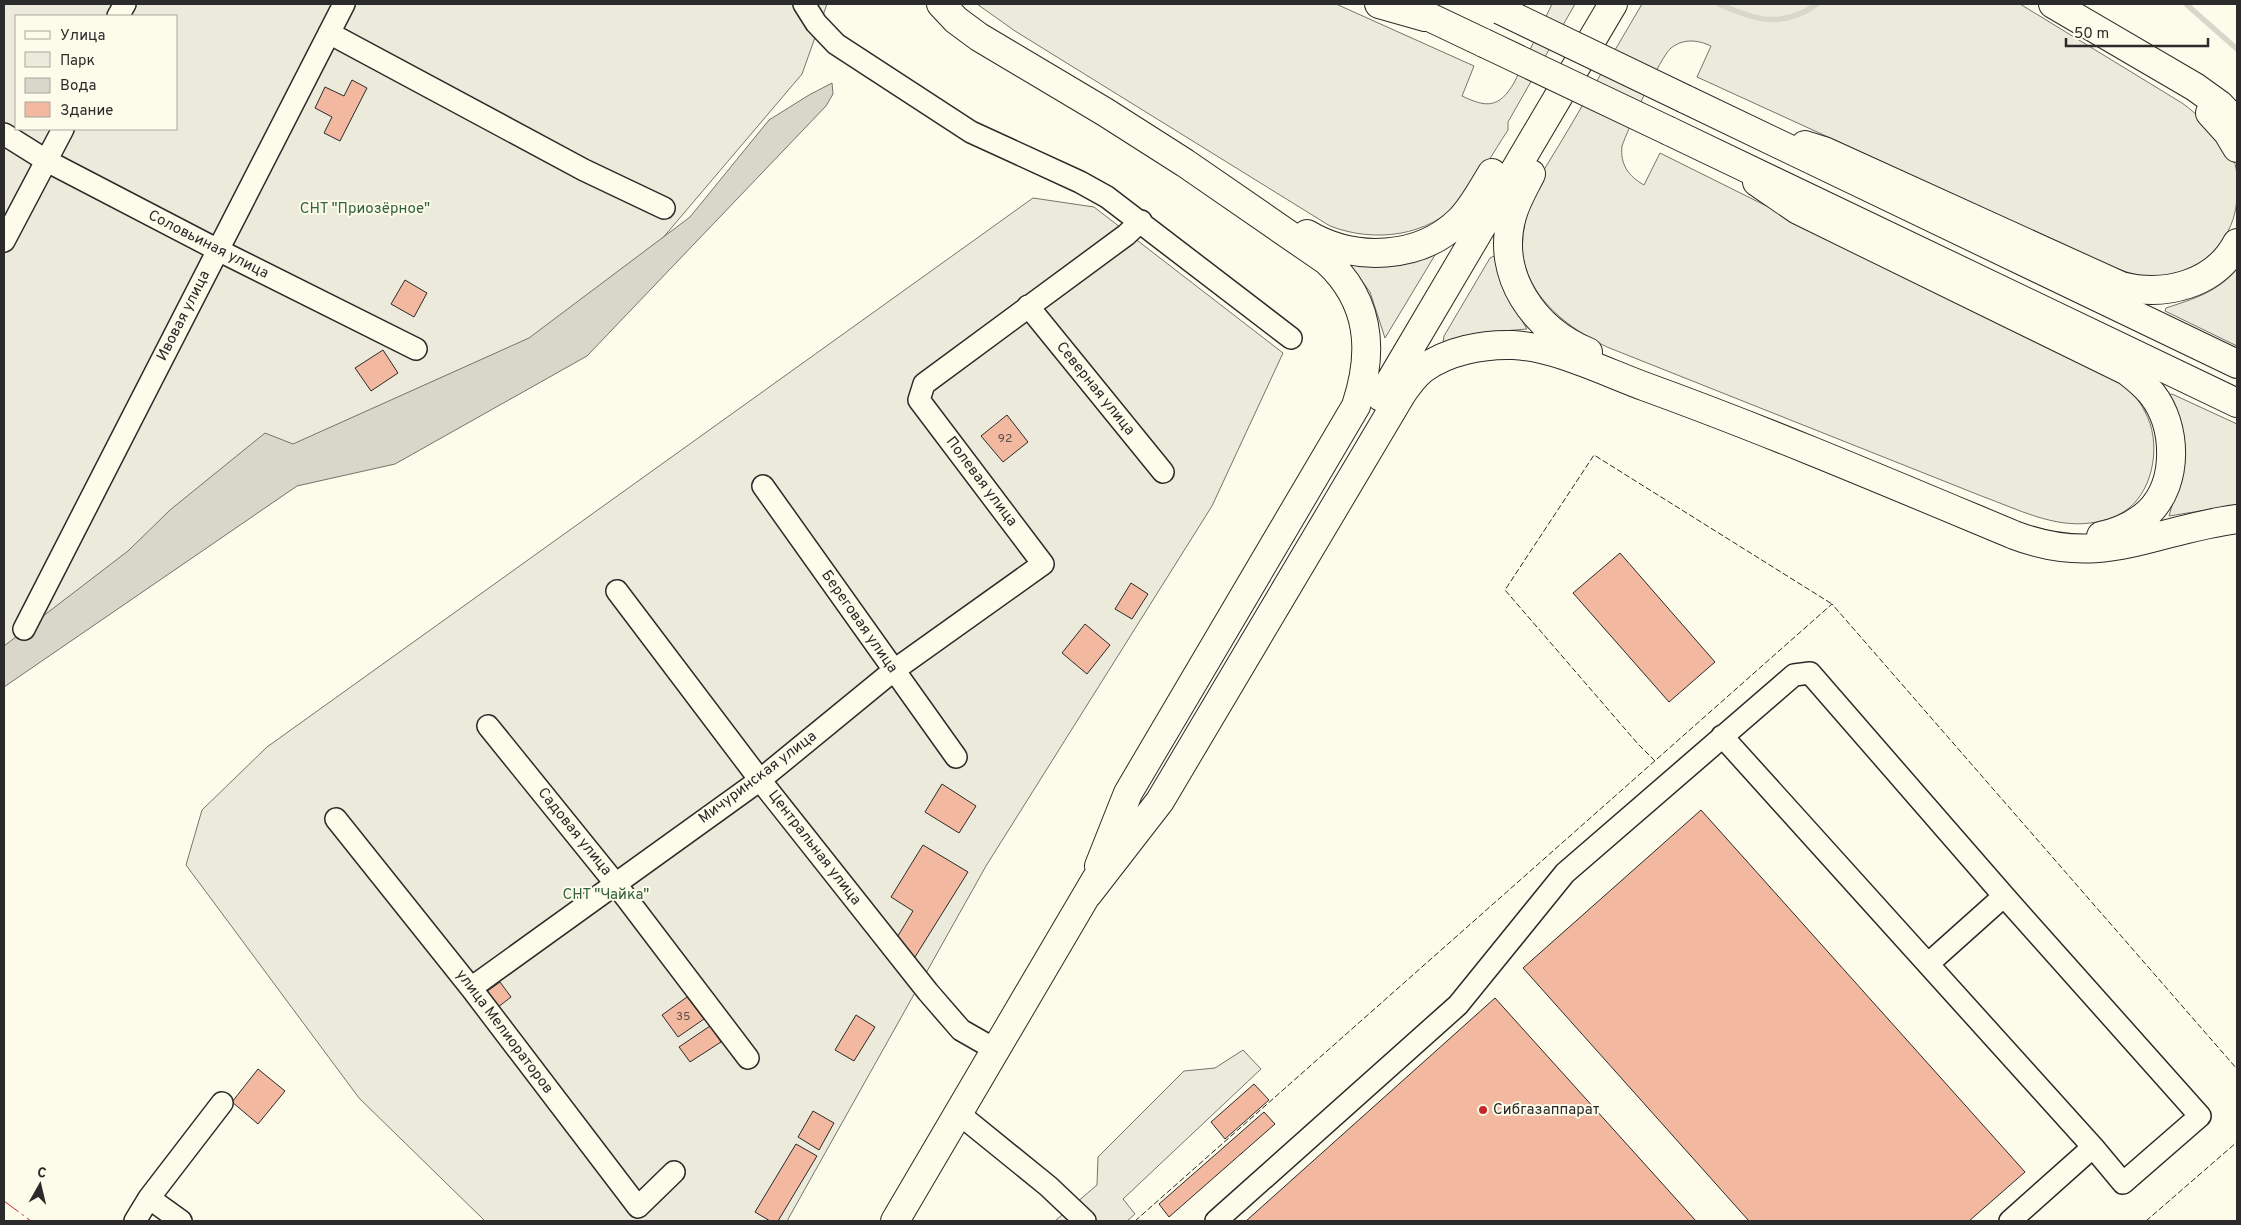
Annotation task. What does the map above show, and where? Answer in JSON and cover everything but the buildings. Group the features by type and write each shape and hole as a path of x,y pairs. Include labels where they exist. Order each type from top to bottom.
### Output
{"main road":[{"path":"941,4 956,20 979,37 1105,112 1185,163 1327,261 1336,270 1350,291 1363,318 1368,346 1364,381 1356,406 1128,793 1088,894"},
{"path":"960,4 976,20 1049,70 1105,112"},
{"path":"1378,4 1438,21"},
{"path":"1402,4 2237,404"},
{"path":"1493,7 2237,364"},
{"path":"895,1221 1611,8"},
{"path":"2061,8 2194,87 2220,105 2237,123"},
{"path":"2061,8 2110,49 2209,113 2228,134 2237,148"},
{"path":"1185,163 1322,242 1353,251 1376,253 1401,251 1431,241 1458,222 1473,203 1508,148 1554,103"},
{"path":"1554,103 1537,164 1518,198 1510,224 1511,264 1522,297 1539,320 1561,339 1577,348 1659,382 1709,409"},
{"path":"1732,122 1824,151 2121,286 2136,290 2168,290 2198,280 2214,270 2237,243"},
{"path":"1716,154 1798,210 2127,371 2141,382 2159,404 2166,419 2171,446 2167,477 2163,490 2150,511 2125,528 2097,537 2067,537 2032,530 1906,482 1853,467"},
{"path":"1088,894 1160,801 1411,380 1423,369 1450,355 1473,349 1499,346 1534,348 1709,409 2014,535 2033,542 2066,549 2086,550 2116,547 2199,526 2237,519"}],"street":[{"name":"Ивовая улица","path":"24,629 344,4"},
{"path":"804,4 816,23 836,44 963,127 1080,182 1106,197 1291,338"},
{"path":"330,33 584,170 664,208"},
{"path":"4,241 62,130"},
{"name":"Соловьиная улица","path":"4,134 47,161 218,250 416,349"},
{"path":"1028,306 1141,222"},
{"name":"Полевая улица","path":"1028,306 924,384 919,400 1042,564"},
{"name":"Северная улица","path":"1028,306 1163,472"},
{"name":"Береговая улица","path":"763,486 956,757"},
{"name":"Мичуринская улица","path":"471,988 760,780 893,671 1042,564"},
{"name":"Центральная улица","path":"617,591 760,780 928,992 961,1030 996,1050"},
{"path":"1216,1221 1458,1005 1564,873 1722,736 1794,675 1810,673 2004,896 2200,1116 2123,1183 2093,1147 1722,736"},
{"name":"Садовая улица","path":"488,726 615,883 748,1058"},
{"name":"улица Мелиораторов","path":"336,819 471,988 638,1207 674,1172"},
{"path":"1928,964 2004,896"},
{"path":"135,1221 149,1198 222,1103"},
{"path":"958,1112 1048,1186 1085,1221"},
{"path":"2010,1221 2093,1147"},
{"path":"149,1198 181,1221"}],"green space":[{"name":"СНТ \"Приозёрное\"","path":"4,4 827,4 802,74 583,332 252,489 4,663"},
{"path":"977,4 1336,4 1474,66 1462,96 1485,104 1498,101 1514,83 1552,4 1575,4 1508,122 1508,130 1467,193 1448,212 1433,222 1417,229 1382,235 1347,231 1330,226 1015,31"},
{"path":"1642,4 2020,4 2182,103 2209,127 2232,156 2237,174 2236,210 2231,226 2223,240 2212,253 2199,263 2184,271 2168,276 2151,277 2110,266 1697,77 1711,46 1701,42 1686,41 1671,48 1666,54 1645,94 1622,146 1622,158 1626,169 1644,185 1660,153 2118,381 2140,403 2150,423 2153,436 2153,463 2150,476 2138,499 2129,508 2106,520 2076,524 2049,520 2023,512 1607,347 1563,320 1546,303 1533,285 1525,264 1521,242 1524,217 1537,182"},
{"name":"СНТ \"Чайка\"","path":"1033,198 1094,207 1283,353 1212,506 986,866 787,1221 485,1221 359,1098 186,865 202,810 267,747"},
{"path":"1435,252 1435,255 1385,338 1370,292 1349,263"},
{"path":"1494,256 1504,291 1527,329 1479,333 1443,343 1444,336 1490,258"},
{"path":"2237,269 2237,346 2165,311 2166,308 2195,298 2222,284"},
{"path":"2172,394 2237,424 2237,505 2169,516 2185,460 2182,425 2168,395"}],"shaded area":[{"path":"1243,1050 1261,1069 1123,1199 1135,1214 1127,1221 1055,1221 1097,1185 1098,1157 1184,1071 1215,1068"}],"water":[{"path":"832,83 833,94 826,106 587,356 395,464 297,486 4,687 4,646 128,551 170,510 265,433 293,444 529,338 690,217 769,120"}],"waterway":[{"path":"1719,4 1757,18 1768,19 1792,17 1817,4"},
{"path":"2186,4 2237,49"}],"fence":[{"path":"1655,761 1638,744 1505,590 1594,455 1832,604"},
{"path":"1135,1221 1832,604 2237,1069"},
{"path":"2146,1221 2237,1142"}],"power":[{"path":"4,1201 31,1221"}],"place":[{"name":"Сибгазаппарат","path":"1483,1110"}]}
